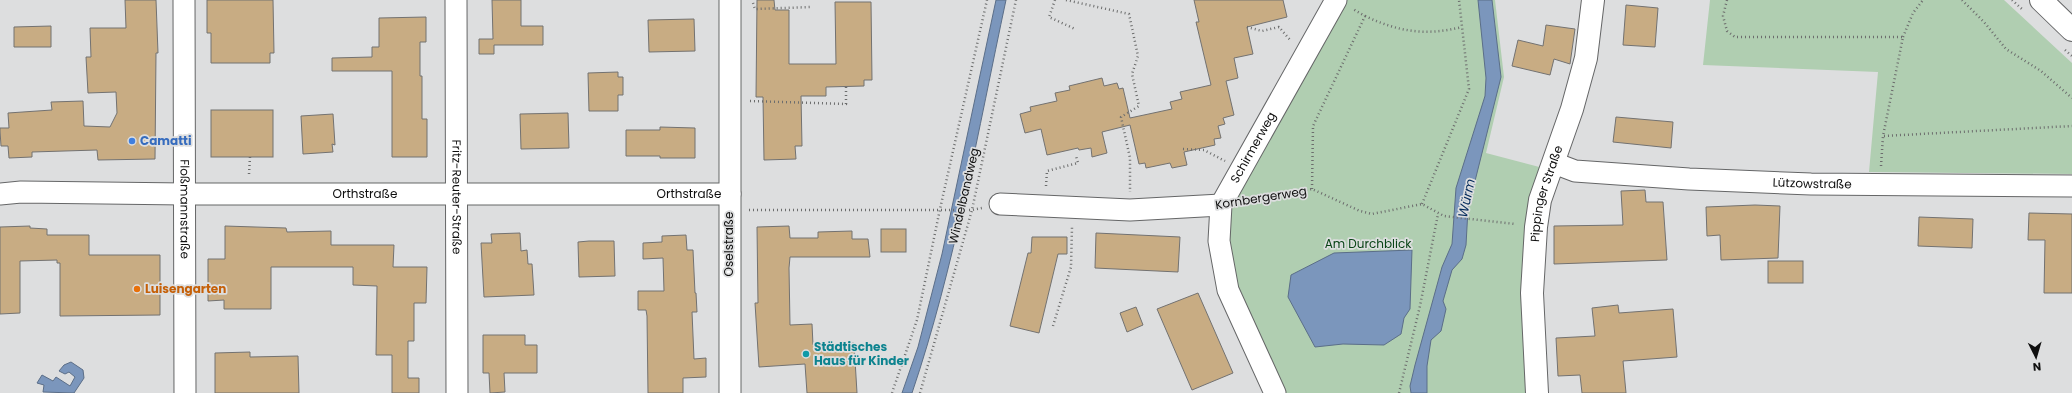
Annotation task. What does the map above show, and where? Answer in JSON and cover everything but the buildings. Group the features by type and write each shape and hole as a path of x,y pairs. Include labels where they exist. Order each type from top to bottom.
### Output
{"main road":[{"name":"Pippinger Straße","path":"1537,393 1532,292 1536,226 1540,200 1572,109 1586,58 1593,0"},
{"path":"2040,0 2072,30"}],"street":[{"name":"Floßmannstraße","path":"184,0 185,393"},
{"name":"Fritz-Reuter-Straße","path":"456,0 457,393"},
{"name":"Oselstraße","path":"730,0 730,393"},
{"name":"Schirmerweg","path":"1270,392 1228,290 1219,241 1221,205 1304,56 1342,3"},
{"name":"Lützowstraße","path":"1554,163 1575,171 1689,179 1880,184 2072,186"},
{"name":"Orthstraße","path":"0,194 22,192 185,194 456,193 730,202"},
{"name":"Kornbergerweg","path":"1000,204 1130,210 1221,205"}],"path":[{"name":"Windelbandweg","path":"892,393 917,320 940,209 987,0"},
{"name":"Windelbandweg","path":"920,393 972,210 1016,0"},
{"path":"1055,0 1049,17 1075,29"},
{"path":"1066,0 1129,14 1138,56 1132,74 1139,106 1121,117 1130,158 1130,187"},
{"path":"1459,0 1469,89 1422,204 1444,216 1536,226"},
{"path":"1727,0 1722,16 1727,31 1735,37 1903,36"},
{"path":"1880,184 1883,136 1903,36 1913,13 1923,0"},
{"path":"1962,0 1984,22 2006,49 2041,71 2072,98"},
{"path":"753,3 755,9 812,7"},
{"path":"1342,3 1383,25 1417,33 1444,32 1462,27"},
{"path":"1312,189 1313,126 1365,16"},
{"path":"1247,27 1262,31 1279,27 1304,56"},
{"path":"730,101 846,104 846,85"},
{"path":"1883,136 2072,126"},
{"path":"1183,149 1204,150"},
{"path":"1047,171 1078,163 1076,156"},
{"path":"250,157 250,162"},
{"name":"Kornbergerweg","path":"1221,205 1312,189 1360,212 1372,214 1422,204"},
{"name":"Orthstraße","path":"730,202 964,210"},
{"path":"1053,326 1071,267 1072,208"},
{"path":"1399,393 1420,306 1438,214"}],"green space":[{"name":"Am Durchblick","path":"1331,0 1495,0 1504,77 1486,153 1547,169 1527,393 1270,393 1223,287 1220,202"},
{"path":"1710,0 2004,0 2072,63 2072,174 1869,172 1878,72 1703,65"}],"water":[{"path":"996,0 1006,0 965,198 941,296 912,393 902,393 918,347 942,254"},
{"name":"Würm","path":"1478,0 1492,0 1501,77 1468,209 1466,245 1462,259 1452,270 1443,301 1446,309 1441,331 1431,340 1427,366 1427,393 1411,393 1410,386 1415,365 1442,267 1452,244 1456,188 1485,96 1486,78"},
{"path":"1412,250 1410,309 1404,318 1401,334 1384,345 1343,344 1315,347 1288,297 1291,275 1334,253"},
{"path":"71,362 83,370 84,378 74,393 43,392 44,385 37,383 42,375 53,381 56,377 70,386 75,377 69,372 65,374 59,371 64,365"}],"place":[{"name":"Camatti","path":"132,141"},
{"name":"Luisengarten","path":"137,289"},
{"name":"Städtisches Haus für Kinder","path":"806,354"}]}
